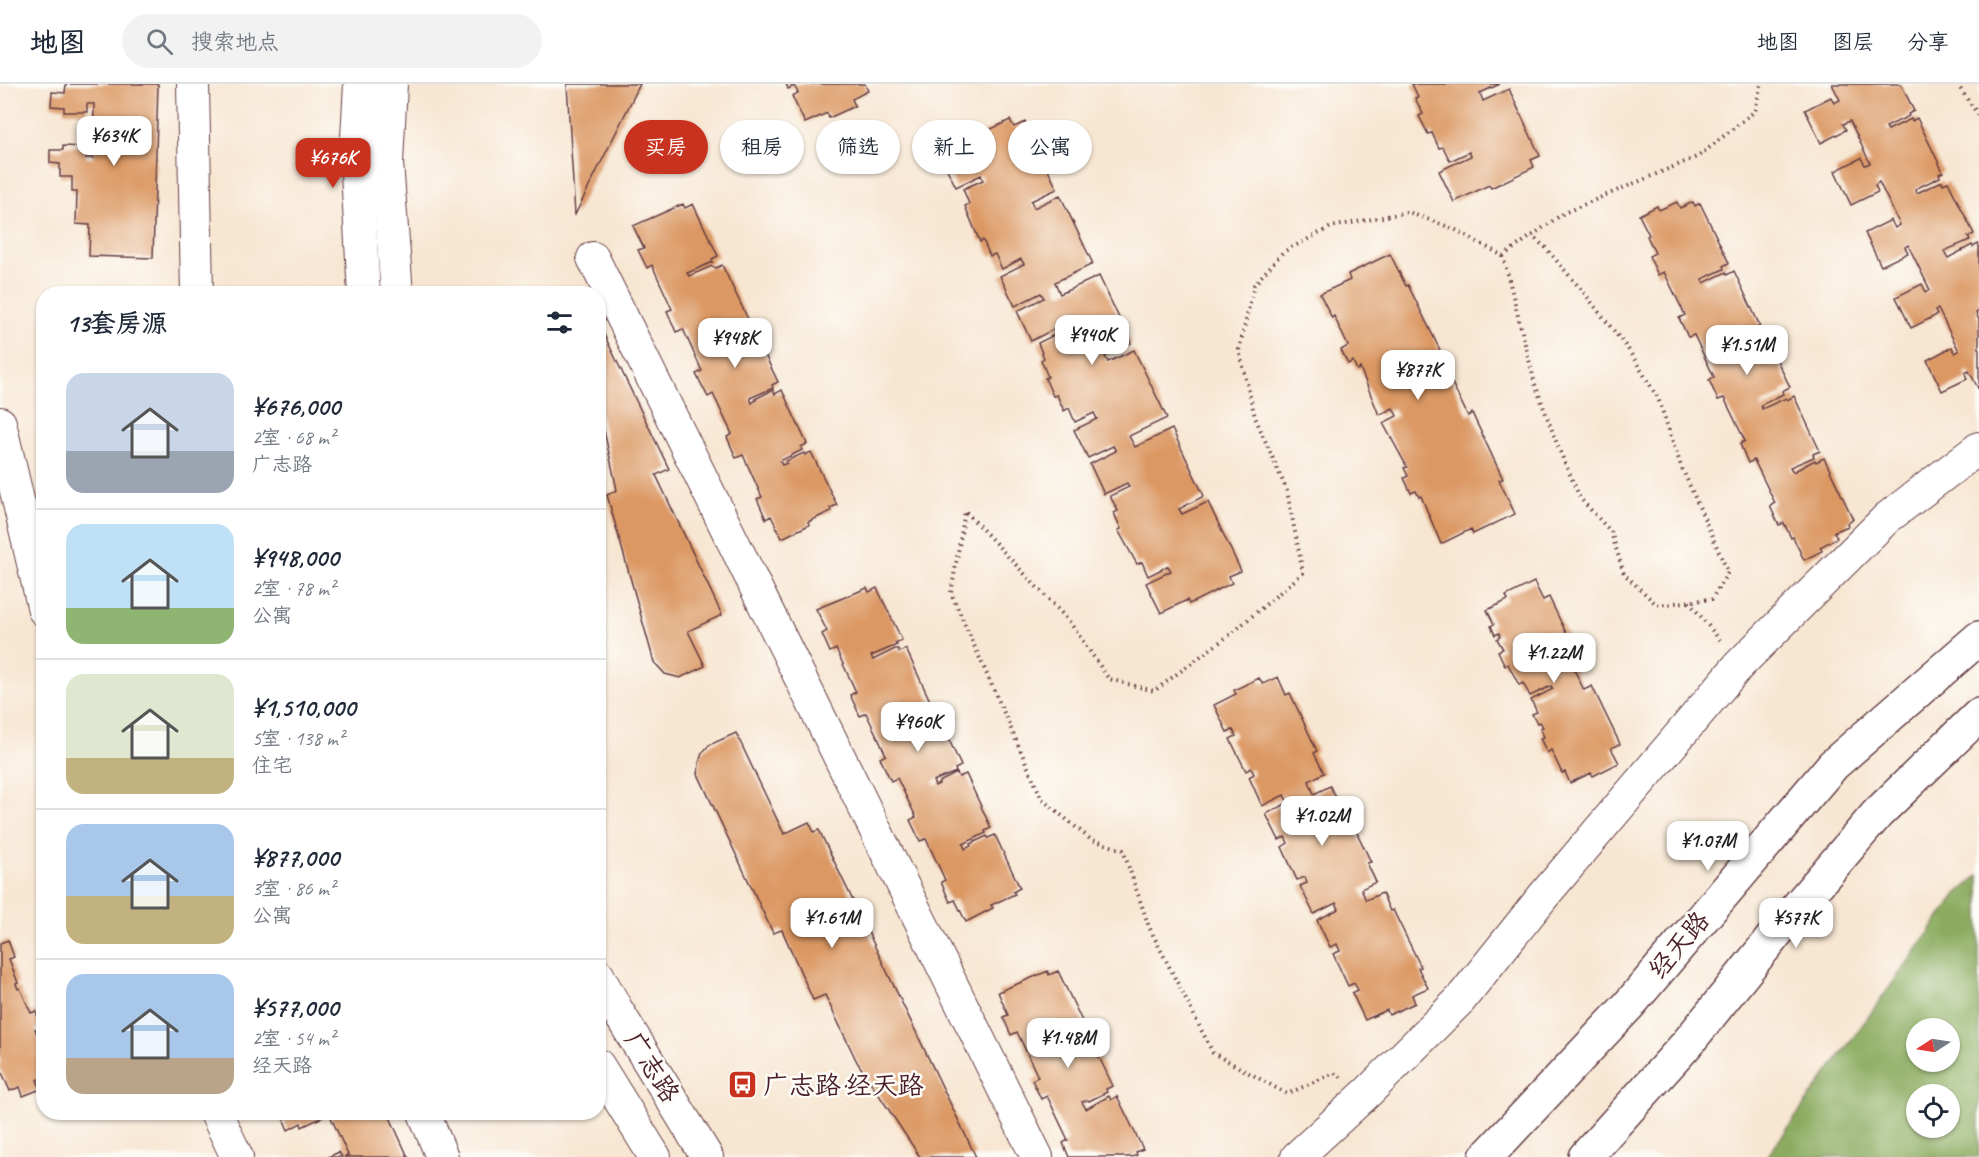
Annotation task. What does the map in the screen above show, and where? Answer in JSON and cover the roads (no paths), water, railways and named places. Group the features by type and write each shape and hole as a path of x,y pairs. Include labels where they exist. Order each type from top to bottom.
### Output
{"main road":[{"name":"经天路","path":"1486,1157 1628,1006 1833,765 1979,638"},
{"path":"1585,1157 1686,1045 1794,910 1877,814 1979,715"}],"street":[{"path":"193,84 197,286"},
{"path":"360,84 356,155 364,286"},
{"path":"391,84 387,163 396,286"},
{"path":"593,258 1037,1157"},
{"path":"0,423 36,576"},
{"path":"1296,1157 1368,1092 1460,1000 1545,894 1740,664 1887,518 1979,448"},
{"name":"广志路","path":"606,990 707,1157"},
{"name":"广志路","path":"606,1078 655,1157"},
{"path":"219,1120 237,1157"},
{"path":"427,1120 442,1157"}],"place":[{"name":"广志路·经天路","path":"742,1085"}]}
